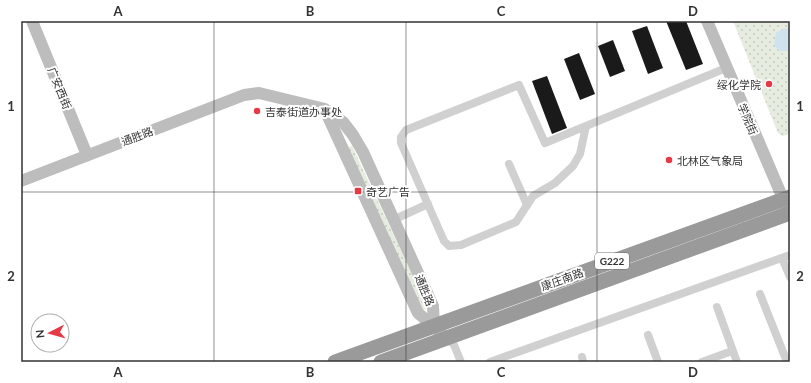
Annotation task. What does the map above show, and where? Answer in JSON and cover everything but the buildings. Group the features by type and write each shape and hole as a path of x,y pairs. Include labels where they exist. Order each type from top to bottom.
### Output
{"highway":[{"name":"康庄南路","path":"335,362 787,198"},
{"name":"康庄南路","path":"381,362 790,214"}],"street":[{"name":"广安西街","path":"32,21 87,155"},
{"name":"学院街","path":"707,21 726,68 787,198 790,214"},
{"path":"586,126 580,154 573,166 555,183 533,196 516,222 455,247 449,246 444,242 401,143 401,137 406,130 520,85 545,143 586,126 726,68"},
{"name":"通胜路","path":"21,181 251,93 259,93 325,109 342,122 353,135 433,306 434,326"},
{"name":"通胜路","path":"325,109 418,313 434,326"},
{"path":"509,164 527,206"},
{"path":"393,220 428,204"},
{"path":"490,362 786,256 790,277"},
{"path":"760,294 787,362"},
{"path":"716,307 737,362"},
{"path":"434,326 454,345 460,362"},
{"path":"648,335 658,362"},
{"path":"702,362 732,351"}],"shaded area":[{"name":"绥化学院","path":"733,21 790,21 790,134 783,136 778,133"},
{"path":"352,146 427,306 426,309 423,310 346,148"}],"water":[{"path":"790,28 790,51 779,51 774,45 776,33 783,29"}],"place":[{"name":"绥化学院","path":"769,84"},
{"name":"吉泰街道办事处","path":"257,111"},
{"name":"北林区气象局","path":"669,160"},
{"name":"奇艺广告","path":"358,191"}]}
